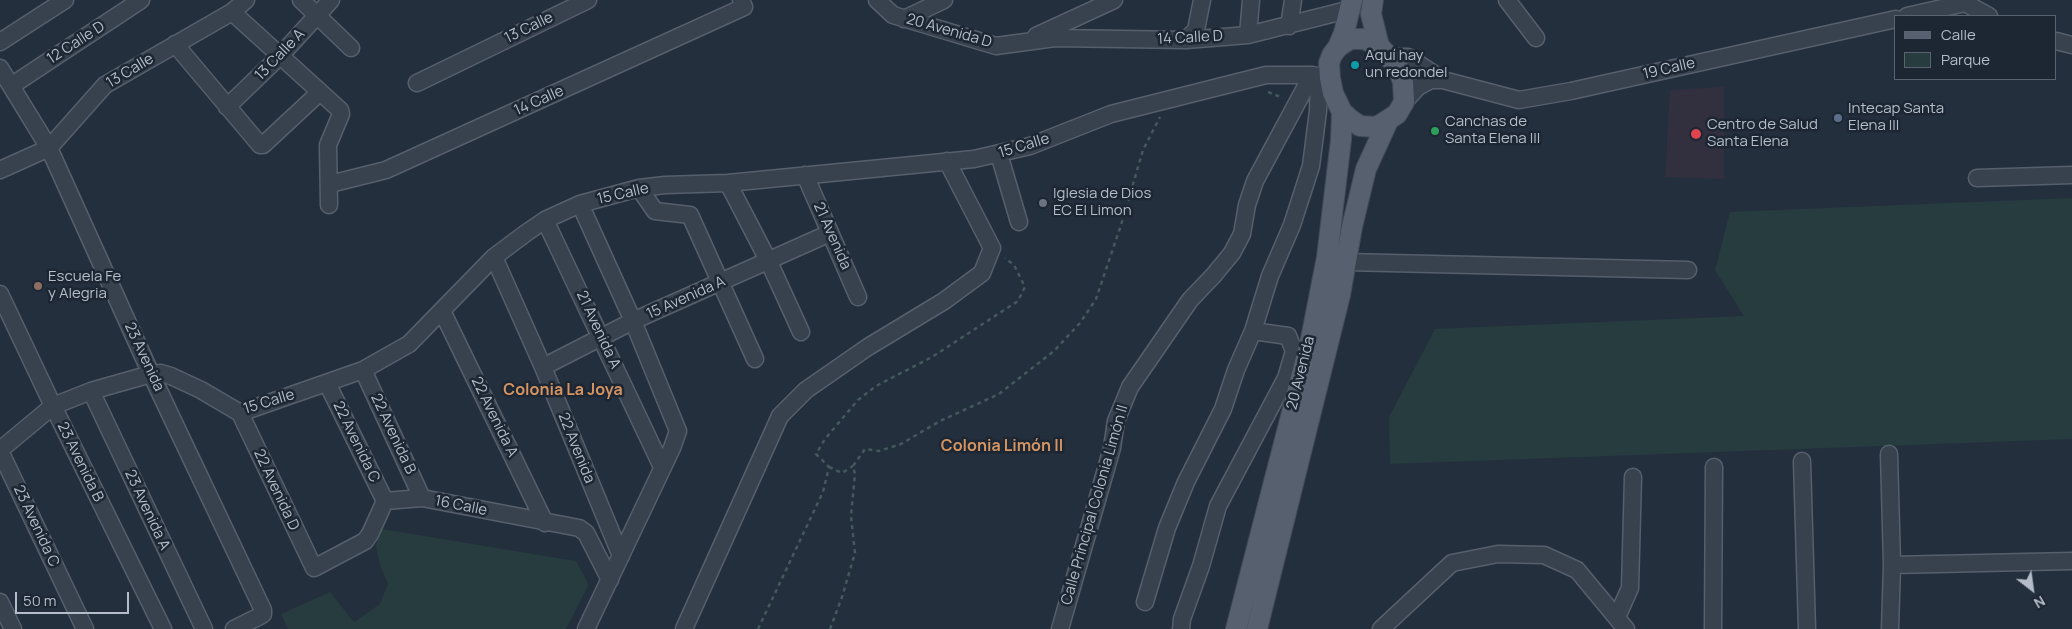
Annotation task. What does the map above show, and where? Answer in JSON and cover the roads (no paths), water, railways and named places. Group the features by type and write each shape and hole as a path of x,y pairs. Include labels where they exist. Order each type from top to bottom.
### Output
{"main road":[{"path":"1373,0 1371,14 1385,52"},
{"path":"1338,47 1350,39 1364,39 1385,52 1398,67 1403,82 1404,102 1397,114 1387,122 1377,127 1360,126 1342,112 1320,76 1338,47 1344,33 1351,5"},
{"name":"20 Avenida","path":"1236,629 1312,330 1327,256 1341,140 1342,112"},
{"name":"20 Avenida","path":"1257,629 1340,295 1366,169 1387,122"}],"street":[{"path":"0,42 65,0"},
{"name":"12 Calle D","path":"4,79 141,0"},
{"name":"13 Calle","path":"0,170 49,148 105,85 232,12 246,0"},
{"path":"301,0 351,48"},
{"name":"13 Calle A","path":"228,107 280,56 331,0"},
{"name":"13 Calle","path":"417,83 588,0"},
{"name":"20 Avenida D","path":"878,0 893,15 996,46 1026,40"},
{"path":"904,18 944,0"},
{"path":"1026,40 1114,0"},
{"path":"1186,40 1196,30 1202,0"},
{"path":"1248,35 1251,0"},
{"path":"1289,26 1294,0"},
{"path":"1507,0 1536,38"},
{"path":"1911,15 1965,2 1987,15"},
{"name":"14 Calle","path":"330,184 386,170 742,4"},
{"name":"14 Calle D","path":"1026,40 1055,38 1186,40 1248,35 1289,26 1351,5"},
{"path":"232,12 341,112 329,140 329,205"},
{"name":"19 Calle","path":"1404,102 1418,87 1431,80 1443,80 1519,100 1571,91 1894,19"},
{"path":"2057,41 2072,46"},
{"path":"175,44 261,145 320,92"},
{"name":"19 Calle","path":"1385,52 1408,56 1443,80"},
{"name":"15 Calle","path":"0,450 53,406 91,391 151,374 162,373 172,376 201,390 240,413 363,370 409,344 494,257 526,232 545,220 580,204 639,188 665,185 728,183 974,159 1030,146 1111,114 1266,75 1320,76"},
{"path":"1145,602 1167,528 1186,482 1223,408 1253,331 1270,276 1292,225 1311,166 1320,76"},
{"name":"Calle Principal Colonia Limón II","path":"1060,629 1112,448 1116,421 1130,387 1190,300 1214,276 1232,253 1242,234 1247,205 1255,181 1296,104 1320,76"},
{"name":"23 Avenida","path":"4,79 49,148 151,374 263,610 263,614 260,616 234,629"},
{"path":"998,154 1019,222"},
{"path":"684,629 780,416 806,390 868,347 944,301 982,273 992,248 947,162"},
{"name":"21 Avenida","path":"805,175 858,297"},
{"path":"1978,178 2072,175"},
{"path":"728,183 769,262 801,332"},
{"path":"639,188 655,211 690,215 755,359"},
{"path":"580,204 634,321 677,426 677,437 586,629"},
{"name":"21 Avenida A","path":"545,220 662,467"},
{"name":"15 Avenida A","path":"543,366 601,336 830,233"},
{"name":"22 Avenida","path":"494,257 543,366 621,556"},
{"path":"1346,262 1688,270"},
{"name":"23 Avenida B","path":"0,294 163,629"},
{"name":"22 Avenida A","path":"442,311 545,523"},
{"name":"20 Avenida","path":"1181,629 1182,618 1201,566 1218,506 1286,378 1294,351 1288,336 1253,331"},
{"name":"22 Avenida B","path":"363,370 422,498"},
{"name":"22 Avenida C","path":"327,383 385,501"},
{"name":"23 Avenida A","path":"91,391 204,629"},
{"name":"22 Avenida D","path":"240,413 312,567 316,567 364,541 370,534 385,501"},
{"name":"23 Avenida C","path":"0,450 85,629"},
{"path":"1889,454 1892,565 1890,629"},
{"path":"1802,461 1807,629"},
{"path":"1713,629 1714,467"},
{"path":"1621,623 1630,588 1633,478"},
{"name":"16 Calle","path":"385,501 422,498 583,530 610,580"},
{"path":"1382,629 1420,591 1452,563 1498,554 1544,555 1577,570 1621,623"},
{"path":"1892,565 2072,561"},
{"path":"0,602 13,629"}],"place":[{"name":"Aquí hay un redondel","path":"1355,65"},
{"name":"Intecap Santa Elena III","path":"1838,118"},
{"name":"Canchas de Santa Elena III","path":"1435,131"},
{"name":"Centro de Salud Santa Elena","path":"1696,134"},
{"name":"Iglesia de Dios EC El Limon","path":"1043,203"},
{"name":"Escuela Fe y Alegria","path":"38,286"}],"district":[{"name":"Colonia La Joya","path":"563,391"},
{"name":"Colonia Limón II","path":"1002,447"}]}
